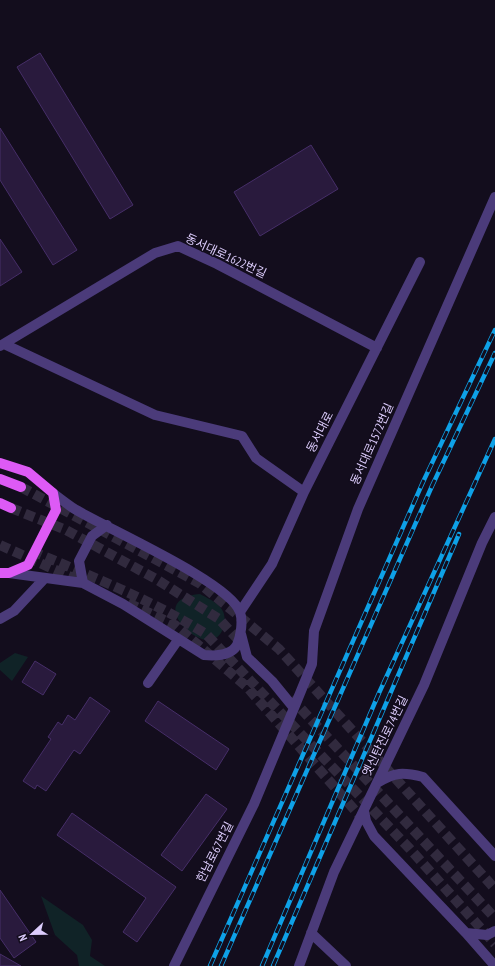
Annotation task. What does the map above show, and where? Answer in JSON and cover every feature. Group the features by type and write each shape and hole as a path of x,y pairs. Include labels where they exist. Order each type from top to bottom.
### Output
{"main road":[{"path":"0,463 28,472 53,493 56,510 28,565 4,573"},
{"path":"0,480 21,487"},
{"path":"0,503 11,508"}],"street":[{"name":"동서대로1572번길","path":"278,749 312,664 314,631 358,508 495,197"},
{"name":"동서대로1622번길","path":"2,345 155,253 178,246 217,264 377,348"},
{"name":"동서대로","path":"240,612 272,564 304,492 420,262"},
{"name":"동서대로1622번길","path":"2,345 155,414 242,436 256,458 304,492"},
{"path":"53,493 73,508 152,549 225,593 240,612 241,634 247,657"},
{"name":"옛신탄진로74번길","path":"299,966 334,872 424,685 482,543 495,518"},
{"path":"83,583 80,561 92,536 107,526"},
{"path":"4,573 83,583 123,604 204,655 215,656 228,653 247,657 272,680 294,708"},
{"path":"0,619 14,611 44,579"},
{"path":"228,653 236,646 241,634"},
{"path":"148,683 178,640"},
{"name":"한남로67번길","path":"174,966 254,804 278,749"},
{"path":"377,783 391,775 407,774 422,778 495,856"},
{"path":"364,811 366,821 374,836 466,933 494,966"},
{"path":"466,933 487,935 495,931"},
{"path":"311,933 346,966"}],"green space":[{"path":"200,594 218,605 224,613 225,618 223,629 220,635 214,639 206,640 187,630 180,622 176,613 177,604 184,598"},
{"path":"15,653 28,657 12,681 0,670 0,663"},
{"path":"41,896 83,925 92,940 90,956 105,966 79,966 77,955 55,935"}],"building":[{"path":"40,53 133,205 110,219 17,67"},
{"path":"0,128 77,250 53,265 0,180"},
{"path":"311,145 338,189 260,236 234,192"},
{"path":"0,239 22,272 0,286"},
{"path":"35,661 56,674 43,695 22,682"},
{"path":"90,697 110,711 80,754 74,750 46,791 37,785 35,789 23,781 51,739 48,737 58,722 62,725 68,715 75,720"},
{"path":"158,701 229,749 216,770 145,721"},
{"path":"206,794 227,809 182,871 161,855"},
{"path":"72,813 176,887 137,942 123,932 146,898 57,835"},
{"path":"0,890 36,942 14,958 0,938"},
{"path":"0,954 21,966 0,966"}],"tunnel":[{"path":"21,487 199,583 279,649 495,889"},
{"path":"11,508 66,530 156,579 219,619 244,646"},
{"path":"0,545 82,582"},
{"path":"32,551 142,599 185,621 206,634 410,849 495,944"},
{"path":"128,603 175,625 247,687 366,823"},
{"path":"291,698 495,918"}],"railway":[{"path":"210,966 423,482 495,330"},
{"path":"221,966 432,486 495,353"},
{"path":"262,966 379,693 495,439"},
{"path":"273,966 459,534"}]}
